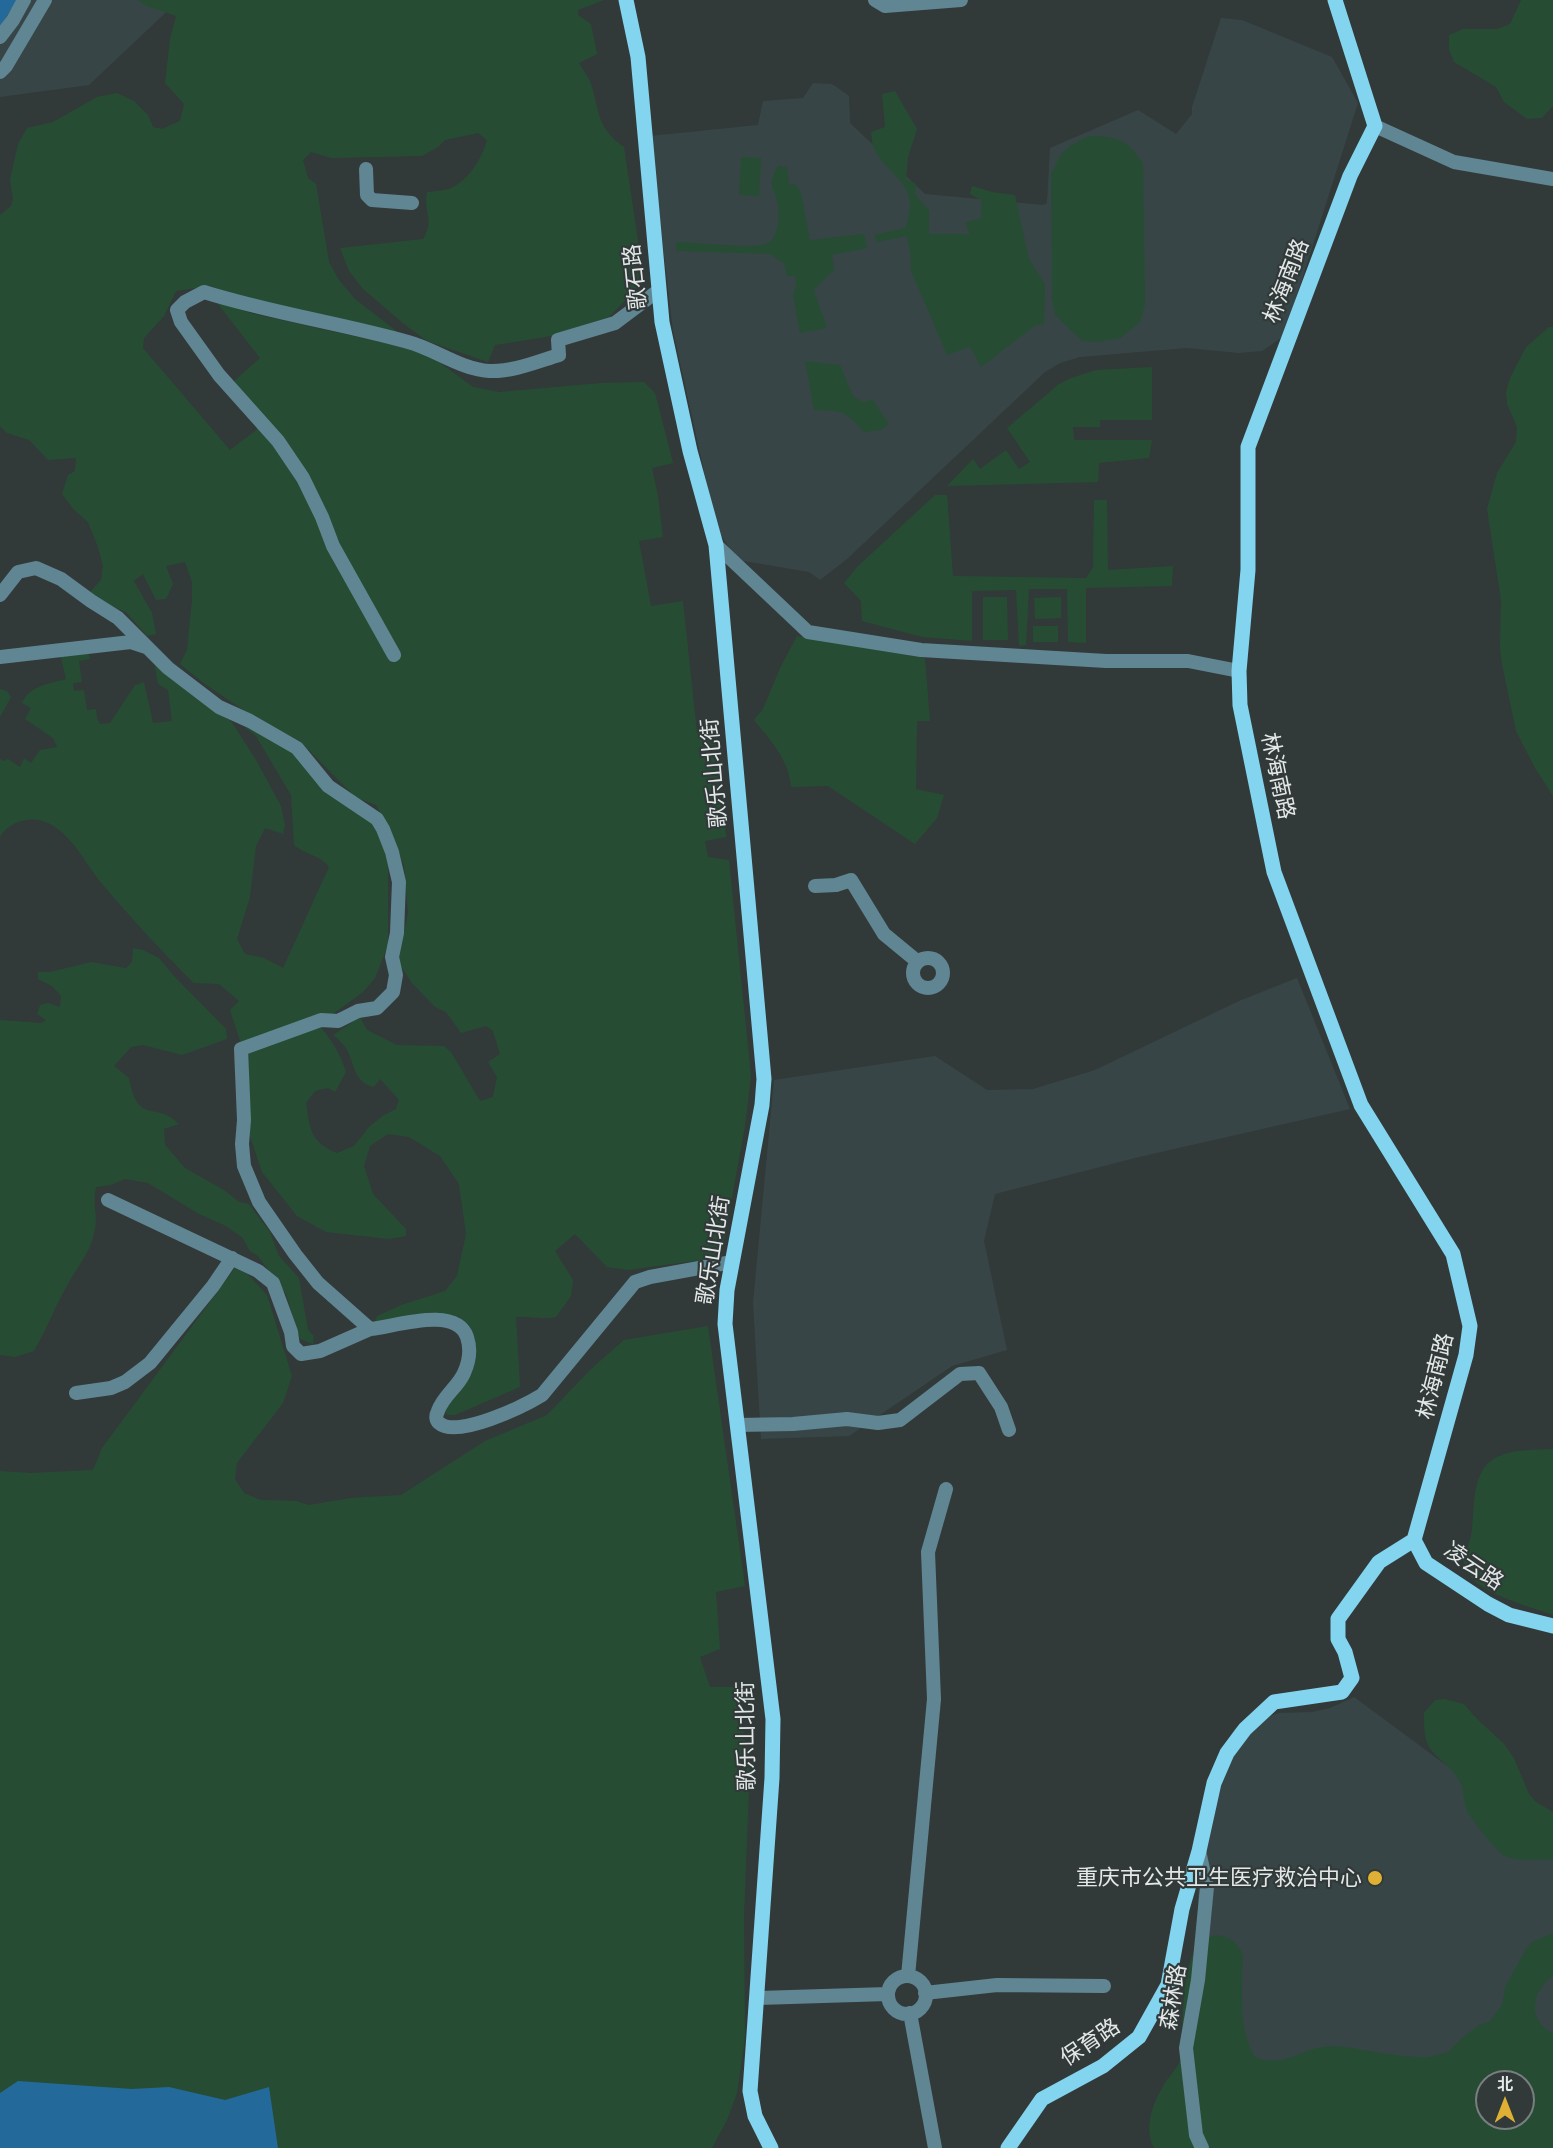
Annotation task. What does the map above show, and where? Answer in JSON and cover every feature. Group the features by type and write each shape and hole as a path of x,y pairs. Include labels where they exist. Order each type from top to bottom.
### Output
{"main road":[{"name":"歌石路","path":"626,0 638,57 662,322 690,451 716,545"},
{"path":"1335,0 1375,126"},
{"name":"林海南路","path":"1375,126 1350,176 1248,447 1248,570 1239,671 1240,705 1274,872 1362,1105 1453,1254 1470,1326 1466,1355 1414,1540"},
{"name":"歌乐山北街","path":"716,545 764,1079 762,1105 727,1290 725,1324 773,1719 772,1778 750,2091 755,2116 771,2148"},
{"name":"凌云路","path":"1199,1851 1214,1784 1227,1753 1245,1729 1274,1702 1342,1692 1352,1678 1345,1652 1338,1639 1338,1619 1379,1562 1414,1540 1426,1563 1488,1605 1509,1615 1553,1626"},
{"name":"保育路","path":"1008,2148 1042,2099 1103,2066 1139,2037 1168,1984 1182,1909 1199,1851"}],"street":[{"path":"0,37 24,0"},
{"path":"0,72 6,66 45,0"},
{"path":"875,0 885,6 961,0"},
{"path":"1375,126 1454,162 1553,179"},
{"path":"366,169 367,195 372,200 412,203"},
{"path":"394,655 333,546 303,478 278,441 219,375 181,322 177,310 185,302 204,292 280,313 411,342 485,371 507,372 560,355 558,340 615,323 659,290"},
{"path":"716,545 808,632 921,650 1106,661 1188,661 1239,671"},
{"path":"0,595 18,572 36,568 61,579 118,618 168,668 219,706 297,748 328,786 377,819 383,830 392,852 399,882 397,933 392,957 396,975 393,992 377,1008 358,1011 338,1021 321,1020 241,1049 244,1166 259,1202 318,1283 370,1329"},
{"path":"0,657 131,642 148,648"},
{"path":"815,886 836,885 851,880 884,934 918,962"},
{"path":"108,1200 258,1271 273,1283 291,1332 293,1346 301,1354 320,1351 370,1329 439,1320 448,1320 459,1325 465,1331 469,1359 464,1375 436,1413 441,1425 449,1428 466,1427 526,1405 542,1395 635,1282 650,1277 732,1262"},
{"path":"76,1393 111,1388 125,1382 150,1363 213,1286 232,1258"},
{"path":"737,1425 793,1424 847,1419 878,1423 900,1420 960,1374 979,1373 1001,1407 1009,1430"},
{"path":"908,1976 934,1699 928,1552 946,1489"},
{"name":"森林路","path":"1199,1851 1207,1887 1198,1980 1186,2048 1196,2135 1202,2148"},
{"path":"908,1976 922,1984 925,1993 921,2007 910,2013 903,2013 893,2008 888,1994 894,1981 908,1976"},
{"path":"925,1993 997,1986 1104,1986"},
{"path":"758,1998 888,1994"},
{"path":"910,2013 935,2148"}],"shaded area":[{"path":"0,0 179,0 89,85 0,97"},
{"path":"1221,18 1242,20 1332,57 1358,103 1284,336 1262,351 1239,353 1187,348 1080,357 1060,363 1045,372 847,559 820,580 809,572 738,560 717,530 673,331 650,136 758,125 763,101 803,98 813,83 832,84 849,96 850,123 925,194 1043,205 1047,203 1050,148 1138,110 1176,134 1192,114 1192,107"},
{"path":"1297,978 1350,1109 1139,1157 995,1194 984,1241 1007,1350 952,1366 849,1436 761,1439 753,1303 774,1080 935,1056 987,1090 1033,1089 1095,1070 1239,1001"},
{"name":"重庆市公共卫生医疗救治中心","path":"1354,1697 1477,1788 1553,1840 1553,2090 1535,2082 1535,2070 1475,2070 1475,2078 1196,2067 1199,1822 1213,1766 1235,1728 1279,1713 1312,1712 1330,1708"}],"green space":[{"path":"137,0 604,0 578,10 578,15 591,24 597,54 579,63 590,81 604,126 608,133 624,147 644,281 609,317 558,335 495,345 488,362 427,341 363,289 349,271 340,248 423,239 428,227 427,192 451,188 464,180 478,161 487,140 478,133 445,140 422,156 331,158 311,152 303,160 308,178 316,184 329,262 339,280 355,299 399,333 235,296 211,286 176,291 164,316 144,338 143,348 230,450 255,431 264,420 233,382 260,358 214,299 250,313 389,344 431,356 473,387 499,392 601,383 644,382 655,393 673,463 652,468 663,537 639,541 651,606 683,601 697,733 717,735 726,837 705,841 708,857 729,860 751,1076 745,1126 722,1252 717,1258 628,1270 607,1267 575,1234 555,1251 573,1280 571,1296 556,1317 516,1317 520,1387 455,1415 447,1415 445,1410 470,1377 476,1355 474,1338 467,1323 452,1315 433,1314 374,1324 377,1316 401,1305 445,1291 457,1276 466,1234 459,1184 440,1156 409,1137 388,1134 370,1146 364,1166 373,1194 406,1229 406,1236 389,1239 326,1232 297,1216 262,1172 250,1136 248,1089 243,1050 230,1010 239,1001 219,984 194,983 125,910 72,843 57,829 42,821 28,820 15,823 0,837 0,759 3,761 8,759 20,767 24,758 31,763 40,750 57,747 53,738 25,719 31,708 22,703 25,697 35,689 66,679 60,654 88,651 90,659 79,661 82,682 73,683 74,691 84,690 87,710 96,709 100,724 110,723 135,685 144,682 153,723 172,721 168,690 158,684 154,661 216,712 231,721 281,806 285,825 283,834 265,828 256,846 250,897 237,939 245,954 264,958 283,968 329,867 322,860 294,845 291,795 256,736 246,728 245,723 292,752 319,781 370,821 379,836 388,862 388,945 375,978 363,992 333,1014 309,1017 332,1042 346,1072 335,1092 328,1088 315,1091 306,1103 310,1127 316,1139 337,1153 354,1146 369,1127 396,1109 399,1100 380,1079 374,1087 363,1082 346,1049 333,1035 360,1017 367,1030 397,1045 444,1046 451,1052 480,1101 493,1097 497,1077 488,1062 500,1054 493,1031 486,1026 461,1033 446,1012 435,1007 412,983 398,962 408,913 404,866 392,834 376,805 355,797 300,741 252,716 180,664 187,650 192,600 192,582 185,562 166,566 173,584 166,599 156,600 143,574 134,581 152,613 156,634 147,636 126,612 104,604 89,593 101,580 103,566 98,547 88,522 74,510 62,494 68,475 75,471 76,458 48,460 29,440 7,433 0,426 0,215 11,206 13,198 10,180 18,144 27,128 53,122 97,97 117,93 134,101 148,115 153,127 162,129 180,121 184,104 165,83 170,39 176,16"},
{"path":"1521,0 1553,0 1553,106 1542,118 1527,119 1504,102 1496,87 1454,62 1449,49 1449,35 1463,29 1497,29 1510,24"},
{"path":"895,91 917,129 908,157 906,179 916,184 915,194 929,210 929,234 970,234 965,222 980,219 982,201 970,194 972,186 1015,195 1029,259 1045,284 1044,324 1036,325 981,367 970,347 947,355 911,271 907,236 877,242 874,235 905,228 909,214 908,193 875,151 871,132 885,127 882,94"},
{"path":"1089,136 1121,141 1133,150 1143,164 1145,304 1140,322 1121,338 1098,342 1082,341 1055,315 1052,299 1051,174 1061,154 1071,145"},
{"path":"741,157 761,158 759,196 739,195"},
{"path":"778,166 787,167 789,184 795,184 801,193 810,240 864,234 867,248 832,255 834,270 814,290 827,328 800,333 793,295 796,286 795,276 787,276 784,264 770,254 676,251 676,242 752,246 762,245 772,240 778,220 778,205 772,182"},
{"path":"1549,327 1553,327 1553,796 1516,731 1502,664 1501,600 1487,509 1497,473 1516,442 1517,427 1507,404 1506,392 1510,378 1526,347"},
{"path":"805,361 840,365 853,396 863,402 873,400 889,424 881,430 864,432 843,413 814,410"},
{"path":"1152,367 1152,420 1100,420 1100,427 1073,427 1074,440 1152,440 1149,458 1099,463 1098,482 947,486 973,459 980,469 1006,450 1019,469 1030,462 1007,428 1059,384 1096,370"},
{"path":"935,495 947,495 953,576 1086,578 1093,567 1094,500 1107,500 1108,570 1173,566 1172,586 1086,588 1086,643 1068,642 1067,589 1029,589 1026,645 1019,646 1016,590 972,591 972,641 922,637 862,621 861,601 844,583 857,567"},
{"path":"983,597 1007,597 1008,640 983,640"},
{"path":"1061,597 1061,618 1035,619 1034,598"},
{"path":"1033,626 1058,626 1058,642 1033,642"},
{"path":"797,636 925,658 930,721 917,721 916,789 944,795 937,818 915,844 828,786 791,787 783,759 754,720 763,709 780,668"},
{"path":"0,689 7,691 11,697 0,717"},
{"path":"133,948 159,958 226,1029 227,1039 182,1055 143,1045 131,1047 114,1066 129,1078 137,1102 143,1108 171,1117 179,1124 164,1129 165,1145 185,1168 224,1190 239,1202 249,1204 270,1232 279,1256 299,1278 308,1330 314,1336 313,1344 300,1339 286,1294 258,1256 250,1251 242,1237 148,1183 125,1179 111,1185 96,1187 96,1224 91,1244 63,1292 34,1351 15,1357 0,1355 0,1020 42,1023 46,1020 37,1014 40,1005 48,1003 60,1007 61,996 52,986 38,979 38,972 50,972 91,962 126,968 132,962"},
{"path":"238,1264 267,1295 292,1376 283,1403 237,1463 235,1479 244,1493 261,1500 296,1501 309,1505 351,1498 401,1495 485,1441 547,1415 591,1369 624,1340 708,1326 745,1586 716,1592 720,1649 700,1657 710,1687 734,1687 750,1763 744,1916 745,2038 737,2093 727,2120 712,2148 0,2148 0,1471 31,1473 93,1470 102,1448"},
{"path":"1553,1449 1553,1615 1509,1600 1486,1589 1471,1577 1463,1560 1469,1544 1478,1479 1483,1470 1503,1454"},
{"path":"1445,1699 1464,1704 1504,1744 1514,1758 1529,1794 1536,1802 1553,1812 1553,1860 1520,1860 1503,1855 1472,1819 1466,1809 1463,1790 1458,1779 1431,1750 1426,1738 1424,1713 1435,1700"},
{"path":"1553,1933 1553,1976 1540,1990 1535,2006 1539,2021 1553,2034 1553,2148 1154,2148 1150,2133 1152,2109 1182,2055 1186,1980 1191,1961 1198,1945 1210,1937 1226,1937 1236,1943 1241,1950 1244,2028 1255,2057 1271,2061 1317,2048 1333,2046 1418,2057 1448,2052 1479,2025 1489,2022 1502,2005 1505,1987 1532,1942"}],"water":[{"path":"0,0 17,0 0,27"},
{"path":"18,2081 132,2089 169,2087 225,2100 269,2087 278,2148 0,2148 0,2093"}],"place":[{"name":"重庆市公共卫生医疗救治中心","path":"1375,1878"}]}
